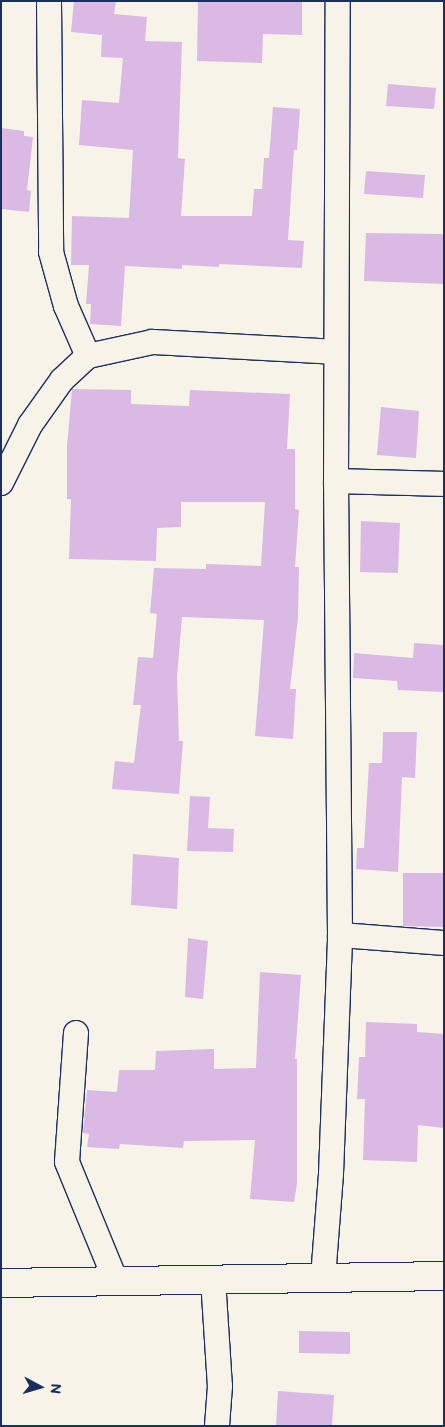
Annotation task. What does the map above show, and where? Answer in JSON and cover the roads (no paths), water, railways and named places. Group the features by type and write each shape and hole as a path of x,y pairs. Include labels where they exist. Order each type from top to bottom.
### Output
{"street":[{"path":"49,1 52,252 66,306 88,356"},
{"path":"323,1278 331,1174 340,935 336,482 338,1"},
{"path":"1,483 30,425 62,380 88,356 152,342 336,352"},
{"path":"336,482 444,484"},
{"path":"340,935 444,943"},
{"path":"76,1033 67,1162 115,1279"},
{"path":"1,1282 444,1276"},
{"path":"213,1279 220,1386 217,1426"}]}
